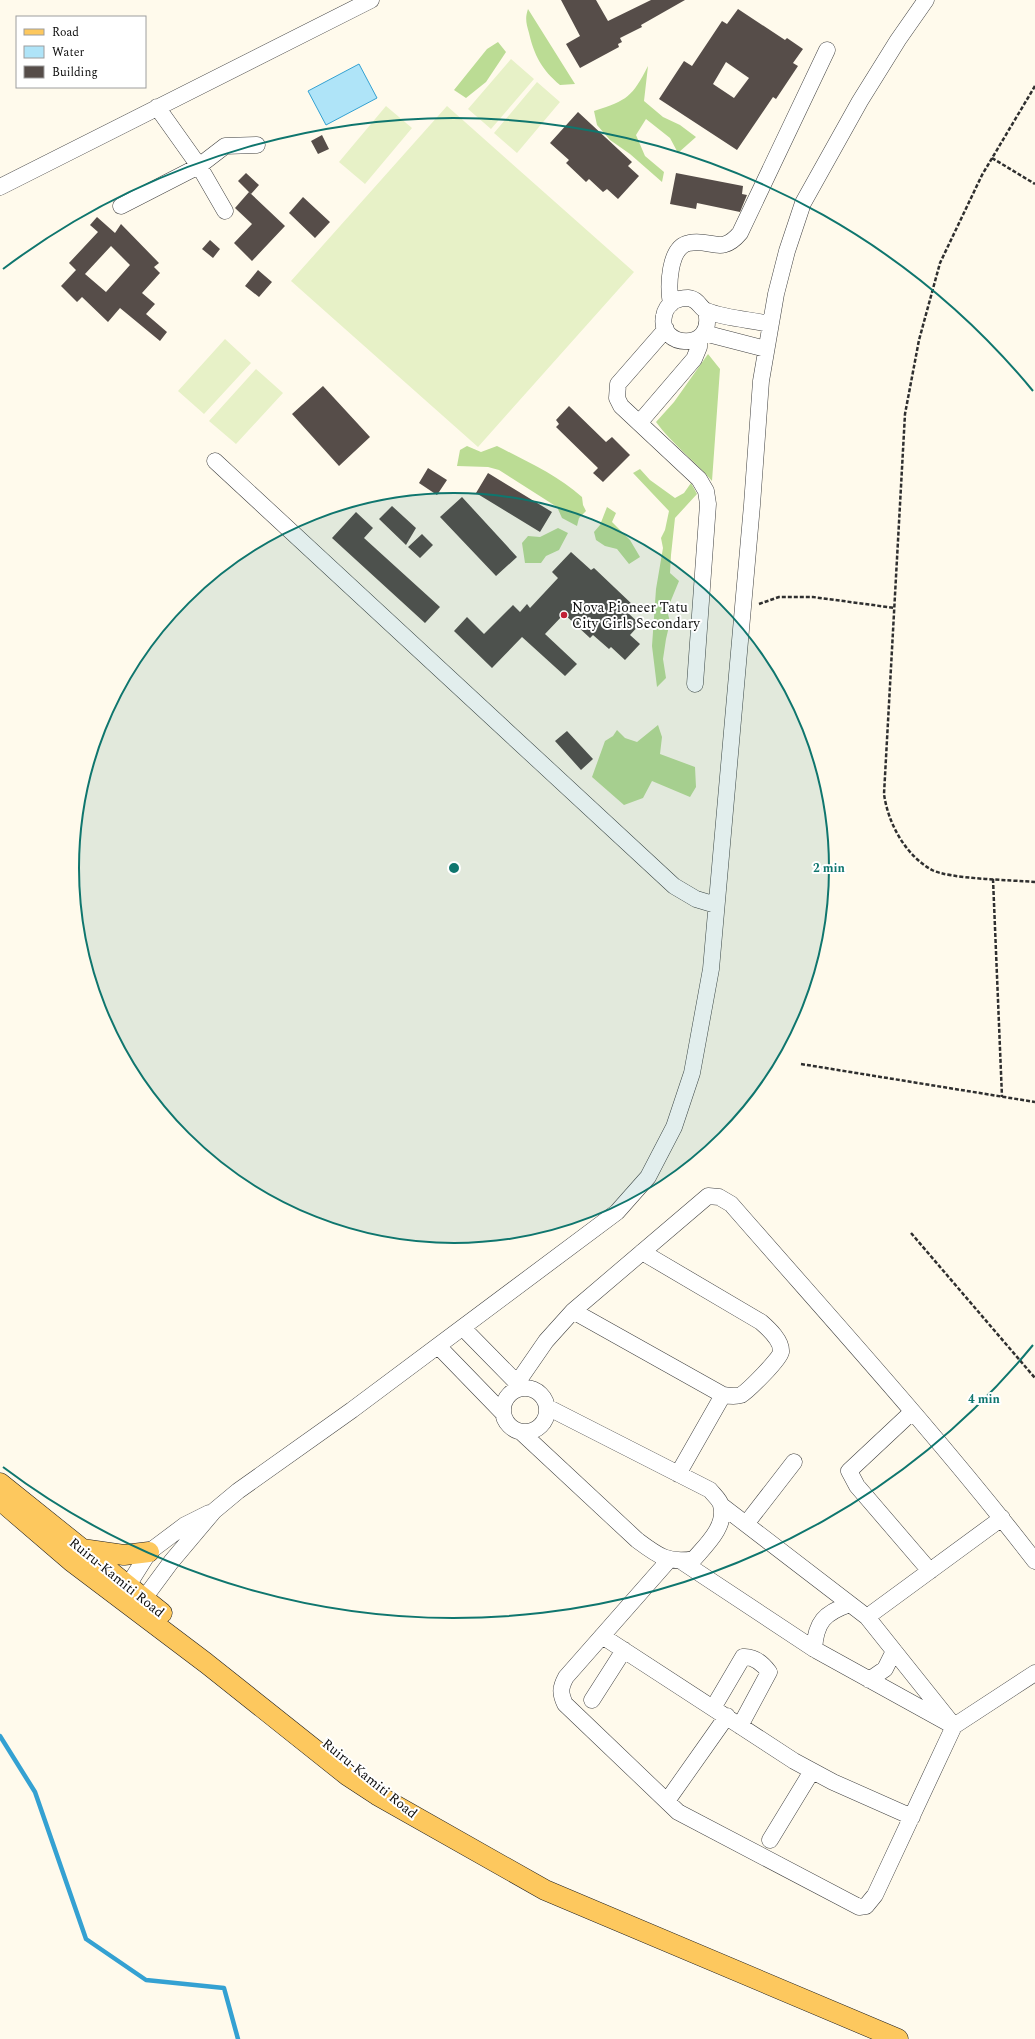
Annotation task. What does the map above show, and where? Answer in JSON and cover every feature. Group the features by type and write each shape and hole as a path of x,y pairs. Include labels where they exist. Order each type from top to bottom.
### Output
{"main road":[{"name":"Ruiru-Kamiti Road","path":"0,1483 80,1548 132,1598 206,1662 348,1776 377,1795 422,1819 545,1890 898,2039"},
{"name":"Ruiru-Kamiti Road","path":"0,1500 71,1561 132,1598"},
{"path":"80,1548 124,1555 149,1552"}],"street":[{"path":"0,187 371,0"},
{"path":"132,1598 214,1511 238,1491 352,1410 618,1212 648,1177 674,1127 692,1073 711,969 743,609 761,382 770,324 787,251 803,203 860,101 898,40 926,0"},
{"path":"671,304 669,290 670,276 678,250 689,242 724,245 734,239 740,232 827,50"},
{"path":"157,107 199,166 225,211"},
{"path":"121,206 199,166 225,146 257,145"},
{"path":"640,422 694,359 699,347 701,335 708,318 706,311 696,300 681,298 671,304 665,312 663,319 666,329 672,338 678,341 693,341 701,335 766,349"},
{"path":"706,311 770,324"},
{"path":"666,329 618,384 616,390 617,398 622,406 699,479 706,491 708,504 695,684"},
{"path":"215,461 674,886 696,900 716,905"},
{"path":"503,1413 505,1399 519,1385 546,1341 573,1311 708,1196 719,1197 730,1204 912,1412 1002,1518 1035,1561"},
{"path":"573,1311 723,1395 731,1396 741,1394 776,1361 781,1352 779,1344 770,1330 761,1322 642,1252"},
{"path":"463,1328 519,1385 529,1388 541,1395 547,1408 544,1421 540,1426 528,1432 521,1432"},
{"path":"438,1346 503,1413 509,1425 521,1432 637,1540 654,1553 675,1561 814,1649 954,1726"},
{"path":"678,1474 723,1395"},
{"path":"547,1408 710,1490 721,1505 867,1617 954,1726"},
{"path":"912,1412 849,1471 857,1486 930,1571"},
{"path":"746,1524 794,1462"},
{"path":"721,1505 718,1530 694,1559 675,1561 602,1636 566,1677 561,1686 560,1693 565,1704 678,1812 859,1906 866,1906 875,1894 954,1726 1035,1673"},
{"path":"132,1598 149,1552 185,1525 214,1511"},
{"path":"867,1617 1002,1518"},
{"path":"814,1649 815,1632 824,1617 834,1609 850,1604"},
{"path":"602,1636 794,1761 812,1771 912,1817"},
{"path":"592,1700 624,1650"},
{"path":"869,1680 885,1669 894,1651"},
{"path":"713,1708 744,1657 750,1656 758,1661 769,1672 740,1726"},
{"path":"667,1801 727,1716"},
{"path":"770,1840 812,1771"}],"path":[{"path":"1035,86 982,175 940,263 919,340 905,414 884,794 886,808 893,827 904,844 920,861 932,870 949,875 1035,882"},
{"path":"992,158 1035,184"},
{"path":"743,609 779,597 813,597 895,608"},
{"path":"993,879 1002,1097"},
{"path":"800,1064 1035,1102"},
{"path":"911,1233 1035,1378"}],"green space":[{"path":"528,9 575,84 560,85 548,74 540,62 533,48 527,26 526,18"},
{"path":"498,42 506,52 486,82 466,98 454,90 487,49"},
{"path":"511,59 534,79 491,129 468,109"},
{"path":"648,66 644,101 663,117 680,125 696,137 678,153 670,138 646,119 636,135 645,156 664,172 662,182 630,154 610,140 597,125 594,111 615,104 628,96 638,85"},
{"path":"537,82 560,102 517,153 494,133"},
{"path":"386,106 412,128 365,184 339,162"},
{"path":"447,106 634,272 478,447 291,281"},
{"path":"225,339 251,363 204,414 178,391"},
{"path":"708,354 720,369 712,481 669,438 656,422 674,402"},
{"path":"256,369 283,393 236,444 209,421"},
{"path":"467,446 481,452 497,446 541,469 572,489 582,497 583,505 586,511 579,518 577,526 562,518 557,507 499,470 488,467 457,466 460,450"},
{"path":"640,469 650,480 675,498 684,493 691,483 697,494 675,518 670,573 679,581 667,610 670,622 663,659 666,678 657,687 652,646 656,589 663,548 661,538 665,530 669,511 633,473"},
{"path":"607,507 616,513 612,522 630,540 640,557 629,564 617,549 605,546 596,540 594,532 600,525"},
{"path":"558,528 568,533 559,550 546,556 541,563 525,563 522,543 528,536 540,537"},
{"path":"658,725 662,737 660,754 695,767 696,787 690,797 652,781 643,798 624,805 592,777 605,741 613,736 617,730 625,738 637,742"}],"water":[{"path":"359,64 377,98 326,125 308,91"}],"building":[{"path":"561,0 596,0 608,21 651,0 685,0 641,25 642,27 620,38 622,42 618,44 619,47 580,68 566,44 580,36"},
{"path":"738,9 785,40 787,38 803,49 793,63 798,66 776,99 773,97 737,150 659,99 684,61 692,66 722,21 727,24","holes":["726,62 749,78 734,98 713,84"]},
{"path":"578,112 632,162 628,166 639,176 618,199 607,189 603,192 589,179 586,182 566,163 569,160 550,143"},
{"path":"322,135 329,149 318,154 311,141"},
{"path":"246,173 259,185 251,194 238,181"},
{"path":"676,173 743,186 742,194 747,195 740,212 697,203 696,209 670,204"},
{"path":"249,192 285,226 252,261 234,243 252,224 235,208"},
{"path":"303,197 330,222 315,238 289,213"},
{"path":"97,217 115,233 121,224 159,263 154,267 160,273 142,293 155,304 146,314 167,332 160,341 120,308 108,322 82,297 77,302 61,286 76,270 69,263 98,232 90,225","holes":["111,246 130,265 106,292 85,274"]},
{"path":"210,240 220,249 213,258 202,249"},
{"path":"258,270 272,282 259,297 245,286"},
{"path":"323,386 370,437 339,466 292,414"},
{"path":"569,406 606,442 612,437 630,455 603,482 593,473 598,468 556,427 559,424 556,420"},
{"path":"428,468 447,480 437,495 419,483"},
{"path":"488,473 552,512 540,532 476,493"},
{"path":"462,497 517,557 496,576 440,517"},
{"path":"392,506 416,528 406,545 379,519"},
{"path":"356,512 373,528 364,538 440,607 425,623 332,538"},
{"path":"422,534 433,545 420,558 408,547"},
{"path":"571,552 591,570 594,568 634,606 628,613 640,624 630,635 640,644 625,660 611,647 609,649 593,635 590,638 564,614 545,634 577,664 565,676 522,637 492,668 454,631 467,617 484,634 513,605 520,612 527,604 530,608 558,578 552,572"},
{"path":"567,731 593,759 581,770 555,741"}],"waterway":[{"path":"0,1736 35,1792 86,1939 146,1980 224,1988 238,2039"}],"place":[{"name":"Nova Pioneer Tatu City Girls Secondary","path":"564,615"}]}
